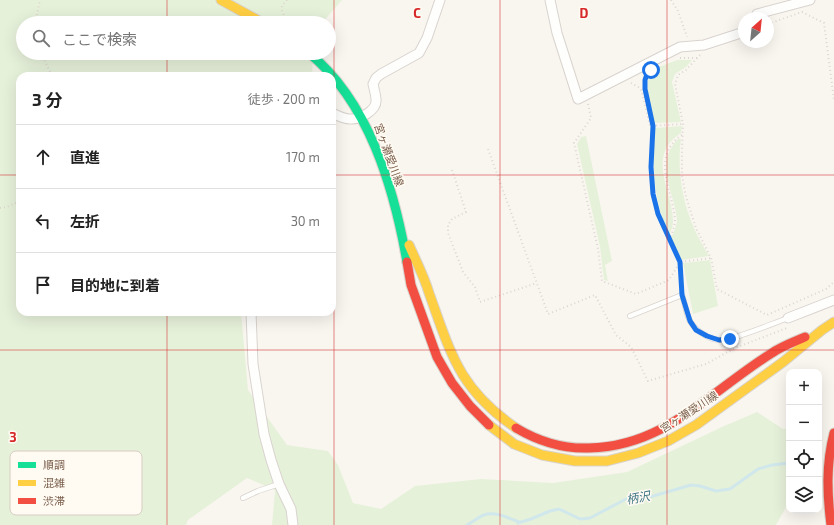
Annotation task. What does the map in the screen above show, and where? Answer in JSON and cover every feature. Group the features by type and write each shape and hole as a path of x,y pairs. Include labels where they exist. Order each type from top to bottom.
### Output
{"main road":[{"path":"221,0 251,16"},
{"name":"宮ヶ瀬愛川線","path":"318,60 328,72"},
{"name":"宮ヶ瀬愛川線","path":"336,81 361,117 381,160 400,228 411,285 437,357 452,383 470,406 491,427 514,444 542,456 575,461 607,461 638,453 668,441 696,425 783,362 834,322"},
{"name":"宮ヶ瀬愛川線","path":"400,228 425,281 443,338 459,369 479,396 501,418 523,432 548,442 574,448 600,448 622,444 644,437 666,427 686,415 774,351 822,330"},
{"path":"831,525 831,503 826,482 827,463 834,433"}],"street":[{"path":"336,115 351,120 361,117 376,105 373,84 376,78 419,53 427,38 440,0"},
{"path":"550,0 557,33 578,99 680,47 704,45 738,34"},
{"path":"765,12 810,0"},
{"path":"790,322 834,300"},
{"path":"251,316 253,364 264,434 279,484 291,509 293,525"}],"lane":[{"path":"630,316 682,295 690,321 696,330 719,340 730,339 790,322"},
{"path":"244,498 258,491 279,484"}],"path":[{"path":"37,16 40,0"},
{"path":"287,16 282,11 282,6 288,0"},
{"path":"671,0 678,11 690,45"},
{"path":"774,22 802,12 824,24 834,100"},
{"path":"704,52 686,70 678,74 675,84 684,124 682,175 686,197 696,228 711,258 717,289 767,315 826,289 834,282"},
{"path":"676,58 697,58"},
{"path":"44,60 50,72"},
{"path":"647,74 645,89 653,126 651,167 653,194 658,214 680,262 682,295"},
{"path":"629,82 640,88 650,126 684,124"},
{"path":"587,102 591,118 574,143 598,249 602,281 636,294 669,280 680,262"},
{"path":"669,240 675,221 665,165 667,154 671,145 683,134"},
{"path":"488,149 548,314 595,295 616,335 631,347 648,381 706,364 734,348 790,322"},
{"path":"452,170 466,212 452,219 448,225 448,233 463,272 475,287 480,302 537,283"},
{"path":"0,208 16,203"},
{"path":"680,262 711,258"}],"green space":[{"path":"0,0 342,0 328,16 16,16 16,60 313,60 312,72 16,72 16,316 241,316 248,390 287,445 328,451 338,465 353,503 381,509 415,486 481,479 553,483 627,472 757,412 783,429 786,428 786,507 776,525 272,525 275,490 247,478 188,520 186,525 0,525"},
{"path":"677,60 692,60 686,67 675,74 672,82 681,122 655,123 649,97 649,77 657,68"},
{"path":"682,126 681,133 670,142 665,152 663,163 673,221 669,235 659,207 655,182 655,128"},
{"path":"586,136 612,261 605,265 608,281 604,280 600,247 577,144 581,137"},
{"path":"678,139 681,139 680,173 686,207 699,239 709,256 682,260 670,240 676,227 677,219 666,168 667,158 671,148"},
{"path":"710,260 718,306 693,314 683,263"}],"waterway":[{"name":"柄沢","path":"467,525 488,514 502,516 519,522 518,523 559,509 580,519 590,518 626,499 643,499 691,485 716,491 730,489 758,469 786,463"}],"traffic: fast":[{"path":"316,60 329,72"},
{"path":"336,81 348,96 363,121 376,148 395,205 407,262"}],"traffic: slow":[{"path":"221,0 250,16"},
{"path":"409,245 425,281 444,334 459,369 481,399 497,414 516,428"},
{"path":"489,425 514,444 542,455 575,461 607,461 638,453 668,441 696,425 783,362 834,322"}],"traffic: jam":[{"path":"407,262 411,285 437,357 452,383 470,406 489,425"},
{"path":"516,428 533,437 551,443 561,446 580,448 616,445 641,438 686,414 750,368 784,346 805,337"},
{"path":"831,525 828,467 834,433"}],"route":[{"path":"651,70 647,74 645,80 645,89 653,126 651,167 653,194 658,214 680,262 682,295 690,321 696,330 707,336 719,340 730,339"}]}
